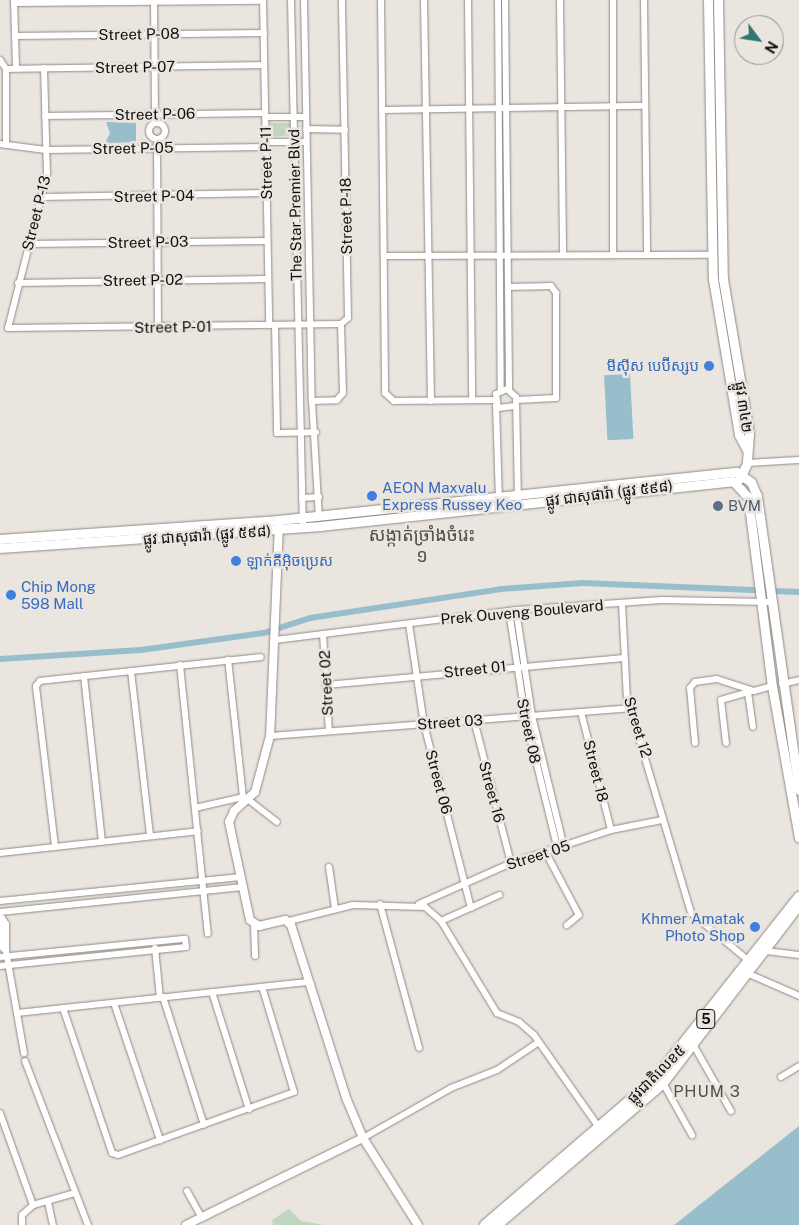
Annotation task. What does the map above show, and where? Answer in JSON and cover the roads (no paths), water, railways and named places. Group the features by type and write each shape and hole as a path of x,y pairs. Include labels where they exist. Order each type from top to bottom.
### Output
{"highway":[{"name":"ផ្លូវជាតិលេខ៥","path":"486,1225 663,1083 749,961 799,897"},
{"name":"ផ្លូវជាតិលេខ៥","path":"497,1225 694,1046 799,905"}],"main road":[{"name":"ផ្លូវ ៣៤២","path":"708,0 712,255 739,435 747,450"},
{"name":"ផ្លូវ ៣៤២","path":"718,0 723,279 749,433 747,450"},
{"path":"747,450 747,463 740,479 756,491 763,581 776,685 796,802 799,838"},
{"name":"ផ្លូវ ជាសុផារ៉ា (ផ្លូវ ៥៩៨)","path":"0,548 279,524 303,517 499,502 723,472 740,479"},
{"name":"ផ្លូវ ជាសុផារ៉ា (ផ្លូវ ៥៩៨)","path":"279,524 303,527 320,526 474,504"},
{"name":"ផ្លូវ ជាសុផារ៉ា (ផ្លូវ ៥៩៨)","path":"0,539 177,533"},
{"path":"776,685 799,790"}],"street":[{"path":"16,68 14,1 264,0"},
{"name":"Street P-11","path":"264,0 267,279 272,325 277,433 297,434"},
{"name":"The Star Premier Blvd","path":"291,0 300,411 297,434 303,527"},
{"name":"The Star Premier Blvd","path":"304,0 312,401 316,432 320,526"},
{"name":"Street P-18","path":"312,401 337,400 343,393 341,324 348,318 342,0"},
{"path":"381,0 387,399 472,400 495,403 505,410 515,403 556,398 556,293 551,286 508,287"},
{"path":"424,0 431,401"},
{"path":"468,0 472,400"},
{"path":"498,0 501,389 495,403 499,502"},
{"path":"505,0 509,389 515,403 518,500"},
{"path":"560,0 563,107 563,254"},
{"path":"613,0 614,254"},
{"path":"644,0 647,255"},
{"path":"154,1 155,123 149,132 157,139 158,327"},
{"name":"Street P-08","path":"15,36 264,33"},
{"path":"3,145 4,64"},
{"name":"Street P-07","path":"4,64 16,68 264,65"},
{"name":"Street P-13","path":"6,326 47,174 44,68"},
{"path":"382,110 645,106"},
{"name":"Street P-06","path":"45,116 155,113 306,117"},
{"path":"155,123 165,128 164,136 157,139"},
{"path":"306,129 345,130"},
{"name":"Street P-05","path":"3,145 46,150 306,142"},
{"name":"Street P-04","path":"41,197 157,197 266,193"},
{"name":"Street P-03","path":"28,244 267,241"},
{"path":"384,256 500,254 712,255"},
{"name":"Street P-02","path":"18,283 267,279"},
{"name":"Street P-01","path":"6,326 12,329 341,324"},
{"path":"501,389 509,389"},
{"path":"297,434 316,432"},
{"path":"747,463 799,460"},
{"path":"302,498 318,497"},
{"path":"255,956 254,925 243,887 229,822 234,811 250,802 270,736 279,524"},
{"name":"Prek Ouveng Boulevard","path":"275,638 410,624 512,610 622,604 766,600"},
{"name":"Street 12","path":"622,604 624,658 630,708 691,913 749,961"},
{"path":"512,610 528,716 561,848"},
{"name":"Street 06","path":"410,624 424,724 471,908"},
{"name":"Street 02","path":"323,634 329,731"},
{"path":"55,846 36,686 40,681 261,657"},
{"name":"Street 01","path":"326,685 520,664 624,658"},
{"path":"195,808 242,797 228,660"},
{"path":"180,666 204,881 208,934"},
{"path":"131,671 150,836"},
{"path":"84,676 102,841"},
{"path":"695,742 692,685 717,679 751,691"},
{"path":"726,743 721,700 799,680"},
{"path":"751,691 753,727"},
{"name":"Street 03","path":"270,736 630,708"},
{"name":"Street 18","path":"581,712 612,830"},
{"name":"Street 16","path":"474,720 511,863"},
{"path":"250,802 277,822"},
{"name":"Street 05","path":"419,904 464,881 511,863 612,830 662,820"},
{"path":"0,853 198,831"},
{"path":"546,853 579,915 567,925"},
{"path":"329,867 335,908"},
{"path":"24,1053 8,966 4,955 0,900 37,898 241,877"},
{"path":"1,914 38,908 243,887"},
{"path":"105,891 106,901"},
{"path":"441,922 499,895"},
{"path":"37,898 38,908"},
{"path":"380,904 419,1048"},
{"path":"254,925 289,921 335,908 380,904 419,904 441,922 497,1013 519,1022 539,1042 602,1131"},
{"path":"289,921 307,982 363,1138 418,1225"},
{"path":"0,966 186,948 185,939 4,955"},
{"path":"155,942 161,997 204,1125"},
{"path":"80,949 81,958"},
{"path":"766,951 799,955"},
{"path":"749,974 799,996"},
{"path":"17,1013 307,982"},
{"path":"62,1008 112,1153 160,1140 291,1096 295,1088 262,987"},
{"path":"212,992 249,1109"},
{"path":"114,1002 160,1140"},
{"path":"186,1225 363,1138 451,1088 497,1070 539,1042"},
{"path":"694,1046 731,1111"},
{"path":"26,1061 88,1225"},
{"path":"781,1077 799,1066"},
{"path":"663,1083 692,1135"},
{"path":"0,1114 33,1205"},
{"path":"187,1191 202,1218"},
{"path":"22,1225 22,1215 33,1205 48,1202 75,1192"},
{"path":"48,1202 53,1225"}],"water":[{"path":"106,122 136,123 136,142 105,143 110,133"},
{"path":"630,374 633,439 607,440 604,375"},
{"path":"799,1126 799,1225 674,1225"}],"waterway":[{"path":"0,659 141,650 264,633 310,618 501,589 583,583 799,592"}],"place":[{"name":"មីសុីស បេប៊ីស្សប","path":"709,366"},
{"name":"AEON Maxvalu Express Russey Keo","path":"372,496"},
{"name":"BVM","path":"718,506"},
{"name":"ឡាក់គីអ៊ិចប្រេស","path":"236,561"},
{"name":"Chip Mong 598 Mall","path":"11,595"},
{"name":"Khmer Amatak Photo Shop","path":"755,927"}],"district":[{"name":"សង្កាត់ច្រាំងចំរេះ ១","path":"422,546"},
{"name":"PHUM 3","path":"707,1092"}]}
